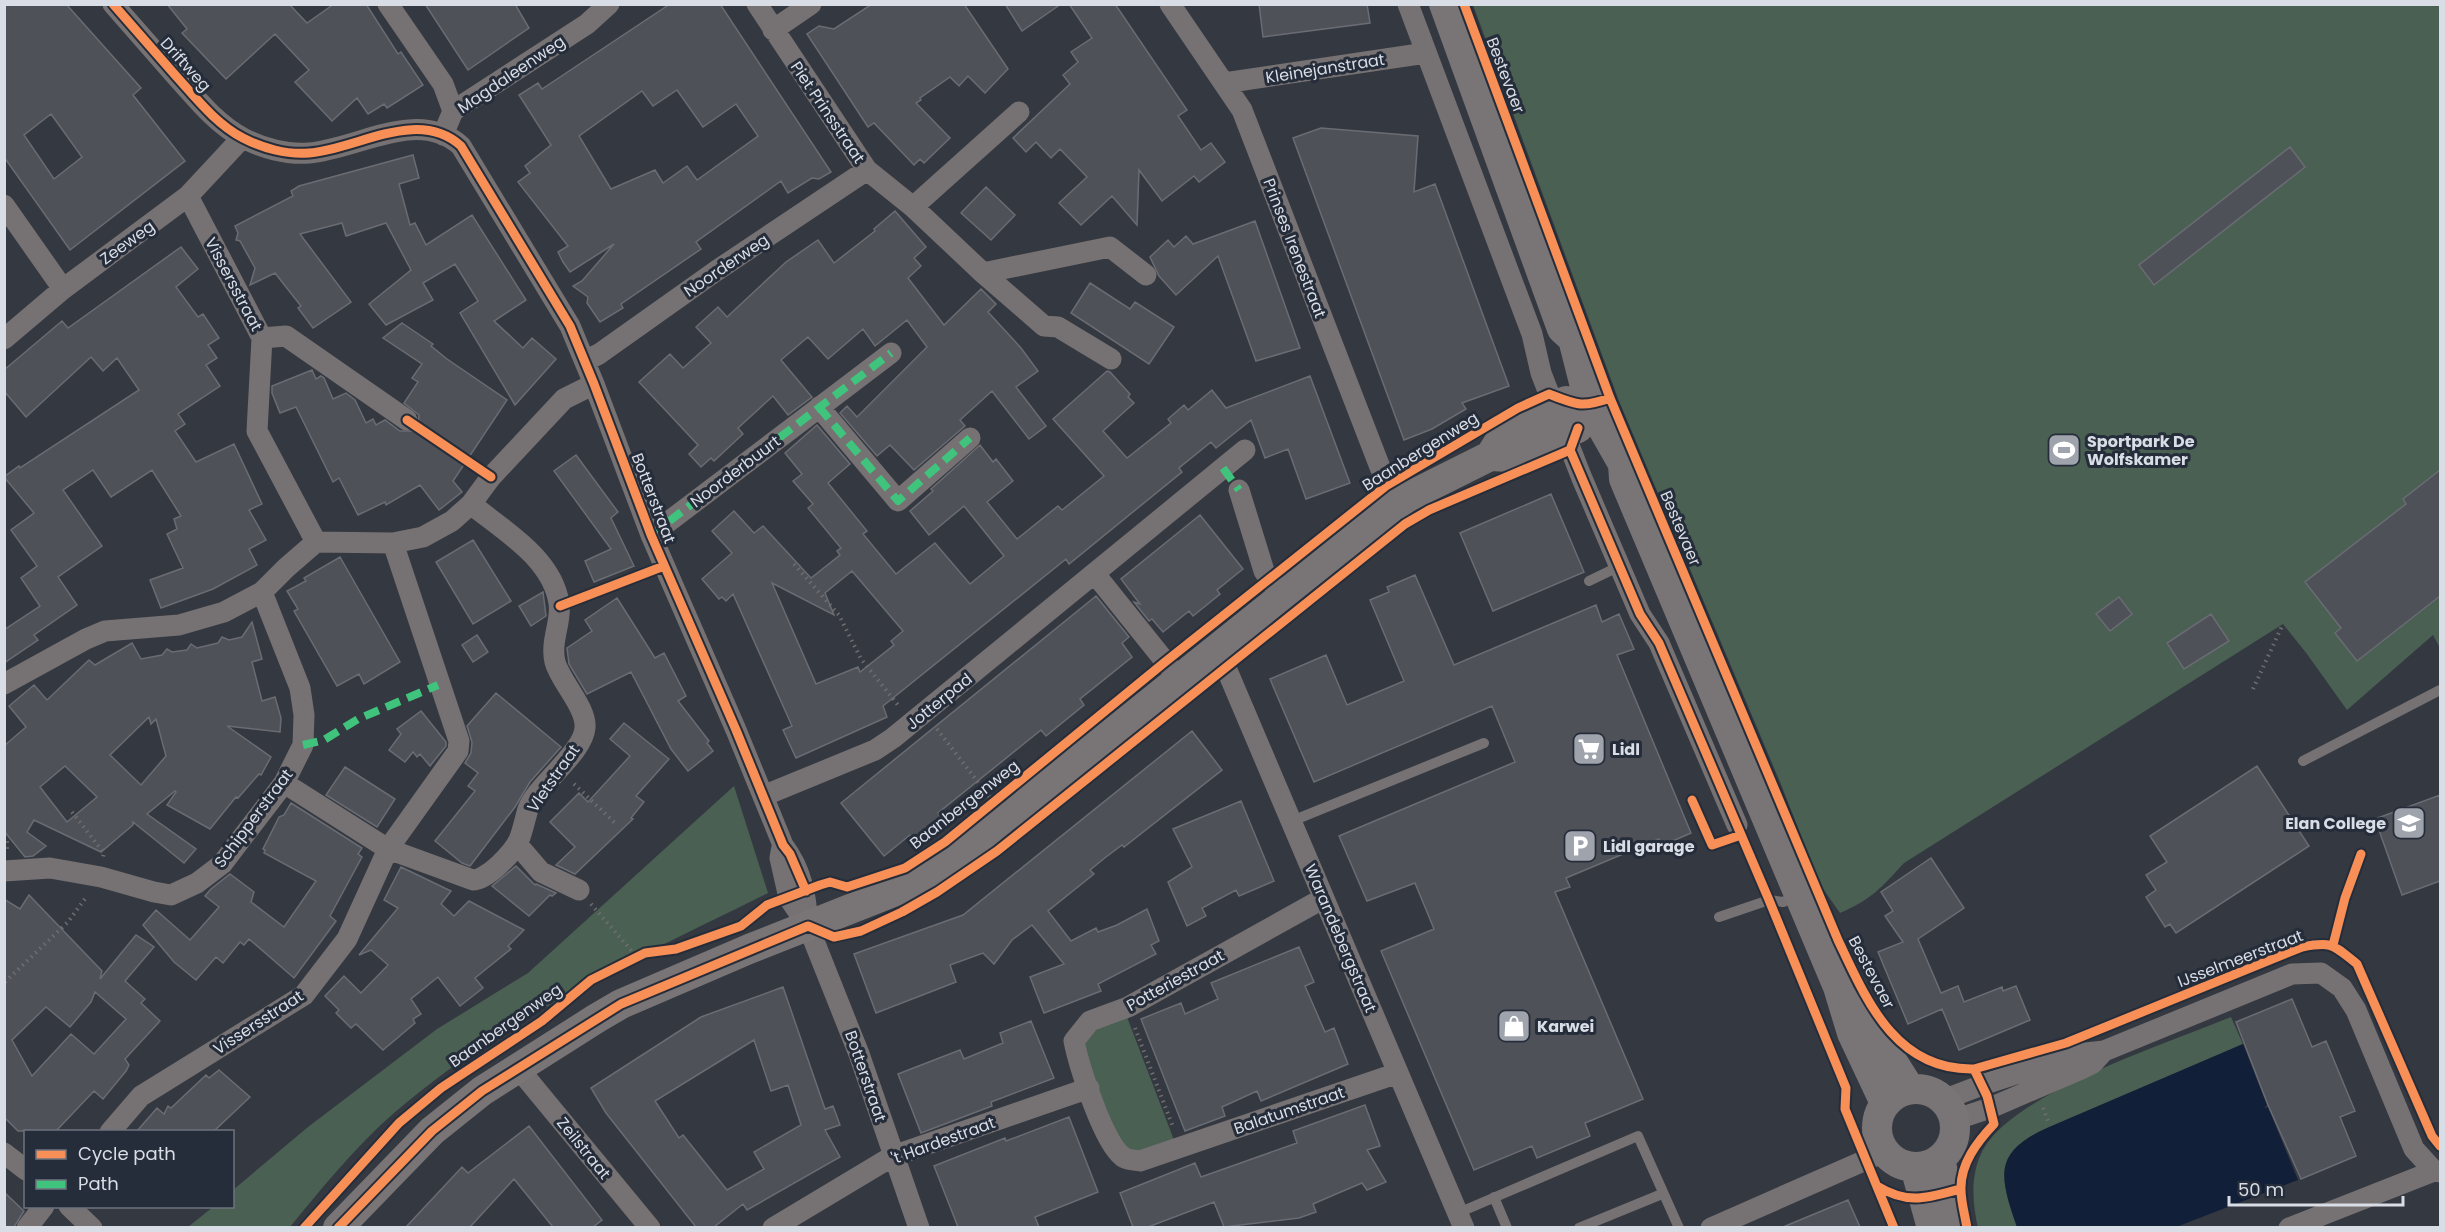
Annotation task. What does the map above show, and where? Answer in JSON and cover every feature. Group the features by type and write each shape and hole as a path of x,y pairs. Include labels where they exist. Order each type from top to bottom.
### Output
{"main road":[{"name":"Bestevaer","path":"1444,4 1562,329 1573,339 1570,415 1596,421 1623,464 1624,479 1798,895 1838,987 1870,1026 1897,1096"},
{"name":"Baanbergenweg","path":"338,1227 432,1131 482,1091 621,1004 808,926 921,882 940,871 1218,649 1274,612 1395,506 1408,497 1490,456 1510,457 1570,415"},
{"path":"1926,1089 1949,1110 1956,1128 1952,1146 1928,1164 1908,1168 1895,1162 1884,1152 1878,1140 1876,1128 1878,1115 1897,1096 1926,1089"},
{"path":"1928,1164 1932,1227"},
{"path":"1928,1164 1956,1227"}],"street":[{"name":"Driftweg","path":"113,4 205,108 242,138"},
{"path":"388,4 443,84 453,111"},
{"name":"Magdaleenweg","path":"443,135 453,111 587,24 609,4"},
{"name":"Piet Prinsstraat","path":"757,4 867,170 914,207 983,273 1044,326 1058,327 1111,359"},
{"path":"773,30 811,4"},
{"name":"Prinses Irenestraat","path":"1170,4 1242,110 1395,506"},
{"name":"Bestevaer","path":"1408,4 1532,334 1541,373 1570,415 1620,566 1640,614 1659,643 1737,825"},
{"name":"Kleinejanstraat","path":"1224,83 1426,53"},
{"path":"914,207 1019,112"},
{"path":"242,138 285,152 307,153 417,129 443,135"},
{"name":"Botterstraat","path":"443,135 461,146 570,326 651,535 783,845 790,854 806,891 808,926 859,1054 893,1156 920,1227"},
{"name":"Zeeweg","path":"4,339 63,289 188,196 242,138"},
{"name":"Noorderweg","path":"585,361 599,354 716,271 867,170"},
{"name":"Vissersstraat","path":"188,196 262,338 257,431 316,542"},
{"path":"4,206 63,289"},
{"path":"983,273 1110,247 1146,275"},
{"path":"262,338 286,336 407,420"},
{"name":"Noorderbuurt","path":"651,535 891,353"},
{"path":"4,684 86,639 105,632 180,625 224,612 262,592 316,542 393,543 423,537 452,521 471,504 491,477 564,399 594,384"},
{"path":"819,408 898,501 970,438"},
{"name":"Jotterpad","path":"763,796 875,750 1095,574 1245,450"},
{"path":"1239,490 1274,612"},
{"name":"Vletstraat","path":"388,849 473,880 480,880 487,876 517,844 529,806 579,742 585,728 583,715 556,663 553,642 560,606 552,579 536,558 471,504"},
{"name":"Vissersstraat","path":"111,1130 141,1096 304,995 347,939 388,849 458,751 459,741 393,543"},
{"path":"1095,574 1180,680"},
{"name":"Schipperstraat","path":"4,871 50,868 101,877 171,895 185,890 222,864 284,783 303,745 304,715 300,688 262,592"},
{"name":"Warandebergstraat","path":"1218,649 1461,1220"},
{"path":"284,783 388,849"},
{"path":"1724,798 1756,793"},
{"path":"517,844 541,872 579,890"},
{"name":"Potteriestraat","path":"1089,1088 1078,1062 1074,1041 1090,1021 1128,1007 1324,898"},
{"name":"IJsselmeerstraat","path":"1949,1110 1990,1108 2081,1069 2093,1063 2104,1051 2292,974 2321,973 2342,988 2356,1010 2414,1149 2437,1172"},
{"name":"Zeilstraat","path":"518,1068 650,1227"},
{"name":"Balatumstraat","path":"1089,1088 1110,1143 1123,1158 1140,1161 1398,1073"},
{"name":"'t Hardestraat","path":"773,1227 893,1156 1089,1088"},
{"path":"1711,1227 1884,1152"},
{"path":"4,1153 24,1168"},
{"path":"2289,1227 2437,1172"},
{"path":"27,1227 42,1208"},
{"path":"71,1208 92,1227"}],"lane":[{"path":"1589,581 1620,566"},
{"path":"2303,761 2440,690"},
{"path":"1292,821 1484,743"},
{"path":"1719,917 1769,900 1783,902 1798,895"},
{"path":"1461,1220 1494,1197 1638,1136 1678,1227"},
{"path":"1579,1227 1662,1194"},
{"path":"1494,1197 1507,1227"}],"path":[{"path":"794,564 839,615 861,659 918,717 993,802"},
{"path":"2253,689 2283,624"},
{"path":"591,800 615,823"},
{"path":"5,982 68,921 101,877 104,853 72,812"},
{"path":"579,890 641,955 628,962"},
{"path":"1128,1007 1180,1147"}],"green space":[{"name":"Sportpark De Wolfskamer","path":"1473,5 2440,5 2440,648 2433,635 2347,710 2283,624 1904,863 1875,892 1840,913 1821,886 1780,782 1619,401"},
{"path":"734,786 768,893 574,991 481,1048 436,1079 394,1113 366,1140 339,1168 290,1227 188,1227 212,1208 234,1208 234,1189 308,1127 437,1029 528,973"},
{"path":"1127,1017 1174,1140 1139,1153 1125,1152 1082,1054 1091,1031"},
{"path":"2231,1017 2243,1044 2047,1128 2029,1137 2017,1147 2009,1157 2005,1168 2005,1180 2017,1227 1978,1228 1974,1208 1976,1167 1984,1148 2002,1127 2028,1107 2097,1071"}],"water":[{"path":"2243,1044 2267,1105 2264,1108 2268,1107 2298,1180 2176,1227 2017,1227 2007,1194 2005,1168 2009,1157 2029,1137"}],"building":[{"path":"4,4 66,4 141,88 133,95 185,161 70,250 4,157","holes":["51,114 82,157 54,179 24,135"]},
{"path":"167,4 289,4 307,23 334,4 366,4 398,54 401,52 423,85 387,108 384,104 368,114 357,98 332,121 295,82 309,70 275,34 226,79 182,33 187,29"},
{"path":"425,4 515,4 529,28 468,70"},
{"path":"670,4 720,4 831,172 819,179 812,178 788,193 781,181 696,242 701,249 621,304 623,308 600,322 587,303 588,297 573,286 582,281 614,244 570,272 558,252 568,246 518,182 530,173 525,166 551,145 519,95 538,83 542,89","holes":["677,90 703,127 736,104 758,136 697,180 687,166 663,183 655,170 611,189 579,136 642,91 653,106"]},
{"path":"872,4 964,4 1008,69 985,93 968,76 959,86 950,77 920,98 921,100 916,103 950,138 924,163 920,159 914,165 874,123 868,127 807,34 819,26 834,29"},
{"path":"1005,4 1061,4 1022,31"},
{"path":"1069,4 1115,4 1187,110 1178,116 1201,150 1211,143 1225,162 1199,182 1194,176 1162,201 1139,170 1137,225 1112,196 1081,225 1059,203 1087,177 1060,149 1051,158 1036,142 1026,152 1013,138 1070,84 1063,75 1078,62 1071,52 1092,38"},
{"path":"1259,4 1367,4 1370,23 1263,37"},
{"path":"1321,128 1418,136 1414,192 1435,184 1509,386 1462,403 1466,409 1432,429 1404,440 1293,138"},
{"path":"2290,147 2305,167 2154,285 2139,265"},
{"path":"413,155 419,178 399,184 410,225 415,223 426,245 472,215 526,300 494,321 523,348 532,338 556,359 515,405 460,313 478,301 455,264 423,283 433,300 386,325 369,304 411,270 386,223 346,236 342,223 300,234 351,302 313,328 298,308 301,306 275,273 250,285 255,268 240,241 236,240 238,233 235,226 293,196 291,191 299,186"},
{"path":"986,187 1015,215 991,240 961,213"},
{"path":"895,211 926,247 914,258 921,266 908,278 944,325 981,289 996,304 988,312 1021,348 1038,371 1016,387 1046,426 1029,439 992,391 960,420 965,426 914,470 890,445 877,456 840,413 847,406 857,417 927,347 907,320 875,346 863,329 828,359 808,337 781,360 812,397 788,415 773,396 738,428 743,434 714,461 711,458 701,467 689,454 698,445 639,382 670,354 683,368 711,343 696,327 718,307 727,317 786,262 818,240 834,263 875,231 874,229"},
{"path":"1255,221 1300,348 1256,361 1218,256 1176,295 1159,276 1150,257 1168,240 1174,247 1186,236 1193,244"},
{"path":"181,247 198,269 176,287 198,317 203,314 219,338 208,345 217,358 206,365 220,386 178,414 185,424 175,431 196,462 234,444 262,504 249,510 266,540 249,549 257,565 213,589 161,608 150,580 183,568 167,534 177,529 174,519 181,516 152,470 111,497 93,470 63,490 102,546 58,577 77,605 34,635 38,640 4,663 4,630 40,606 21,578 37,566 11,530 34,513 4,477 139,390 117,358 103,371 91,357 26,417 4,391 4,370 62,321 68,328"},
{"path":"1090,283 1130,309 1135,302 1174,327 1149,364 1071,313"},
{"path":"402,323 433,344 431,346 447,359 507,400 453,481 462,492 439,510 420,485 386,505 385,502 358,515 339,478 333,482 296,407 280,413 272,393 272,386 312,370 316,379 321,376 324,378 333,399 346,393 355,400 366,423 373,419 376,425 385,420 400,431 413,431 418,427 419,415 404,403 418,382 412,378 422,364 383,338"},
{"path":"1107,371 1110,372 1130,394 1128,397 1134,403 1103,431 1127,458 1171,423 1168,419 1184,405 1188,410 1212,390 1226,408 1310,376 1350,483 1306,499 1288,449 1265,458 1251,420 1216,448 1211,442 1179,468 1182,472 1069,564 1066,559 883,706 887,717 796,758 783,730 792,726 733,594 726,601 722,597 719,599 702,579 732,553 712,531 734,511 754,533 763,526 811,578 840,555 837,551 841,548 808,508 813,504 793,481 802,474 785,453 817,425 850,464 828,483 867,531 863,534 896,574 935,543 970,584 1004,556 964,506 929,535 910,511 980,445 993,462 996,459 1013,481 987,502 1017,539 1058,506 1062,510 1104,476 1053,419","holes":["852,571 903,631 891,641 894,645 860,672 858,667 816,684 772,583 834,615 825,593"]},
{"path":"576,455 618,512 611,518 634,566 594,582 585,561 611,549 554,471"},
{"path":"2440,470 2440,596 2357,661 2335,633 2341,628 2305,582 2406,504 2403,499"},
{"path":"1551,494 1584,572 1493,611 1460,533"},
{"path":"1200,515 1243,569 1217,590 1220,594 1193,616 1189,611 1163,632 1152,619 1149,621 1134,602 1140,604 1121,579"},
{"path":"473,540 511,601 473,624 436,562"},
{"path":"340,557 400,662 364,684 359,674 337,686 294,611 298,609 287,591 306,581 304,578"},
{"path":"1415,575 1454,665 1596,605 1602,622 1619,614 1634,649 1617,655 1691,833 1661,846 1659,839 1566,878 1570,887 1555,892 1643,1099 1585,1123 1590,1136 1537,1158 1532,1146 1474,1170 1381,951 1434,929 1415,883 1367,901 1339,836 1515,762 1492,706 1314,782 1270,679 1326,655 1347,705 1404,681 1370,600 1389,592 1387,587"},
{"path":"543,592 546,616 531,626 519,606"},
{"path":"1096,596 1129,637 1122,643 1132,657 1080,699 1084,705 1046,736 1041,730 938,813 941,818 914,840 910,835 884,856 841,803"},
{"path":"2119,597 2132,614 2110,631 2096,614"},
{"path":"617,598 655,658 664,653 686,696 678,701 709,741 707,743 713,751 688,771 671,749 631,672 587,694 569,664 567,648 592,631 585,620"},
{"path":"2211,614 2229,641 2184,669 2167,643"},
{"path":"252,622 262,659 252,662 262,701 275,697 281,718 280,732 227,726 271,757 261,775 259,774 238,798 236,797 210,829 167,805 175,791 147,814 196,849 184,863 133,822 133,825 101,852 34,820 27,832 46,846 33,856 25,857 4,831 4,746 26,727 9,706 34,685 47,700 89,660 95,665 132,643 141,659 162,655 167,649 172,652 187,650 191,644 197,648 218,643 222,637 229,640 242,637","holes":["149,717 151,724 156,719 166,756 141,785 110,755","65,766 97,797 67,822 40,787"]},
{"path":"477,635 488,652 473,662 462,645"},
{"path":"496,693 561,747 530,782 515,807 470,866 462,863 435,841 475,791 468,786 478,773 465,763 471,753 472,742 467,726"},
{"path":"421,711 446,742 446,746 430,766 420,754 417,757 413,752 405,762 389,750 401,734 397,729"},
{"path":"624,723 669,759 636,796 644,802 631,818 633,819 575,874 556,865 575,847 550,822 579,793 588,802 630,756 610,739"},
{"path":"1192,731 1222,770 1124,847 1122,845 1106,857 1090,870 1094,874 1048,911 1071,941 1096,928 1098,932 1117,925 1147,909 1159,941 1151,945 1156,954 1098,984 1101,991 1044,1013 1030,977 1064,964 1032,925 1012,940 994,964 983,953 950,965 956,982 876,1013 854,954 963,915"},
{"path":"2257,766 2309,846 2176,933 2170,924 2165,927 2146,897 2156,890 2146,875 2167,862 2150,836"},
{"path":"345,767 395,799 377,827 326,795"},
{"path":"2440,795 2440,881 2402,895 2375,819"},
{"path":"1241,801 1274,881 1239,896 1236,890 1202,908 1206,916 1187,926 1168,882 1192,867 1173,829"},
{"path":"291,803 362,848 358,854 362,857 330,916 336,921 294,978 249,939 244,945 240,942 223,963 216,957 196,980 174,962 143,925 156,910 190,940 219,907 205,896 230,874 254,892 251,902 284,927 316,881 264,853 263,849 279,817 284,815"},
{"path":"1931,858 1964,908 1918,939 1941,993 1958,986 1964,1002 2002,987 2003,991 2016,986 2030,1020 1959,1050 1942,1009 1908,1024 1878,952 1903,942 1885,916 1893,911 1881,892"},
{"path":"516,866 535,885 556,893 550,895 529,916 492,886"},
{"path":"401,867 451,891 441,904 454,916 469,901 524,930 508,946 511,949 475,978 483,988 460,1006 438,977 411,999 421,1014 413,1019 415,1023 383,1050 356,1024 351,1028 336,1013 339,1010 325,996 344,976 361,993 388,965 371,950 359,955 398,908 384,900"},
{"path":"29,895 102,971 100,979 136,935 154,947 125,981 145,999 141,1003 160,1021 125,1059 129,1065 126,1071 103,1099 94,1091 57,1130 18,1131 4,1117 4,899 20,909","holes":["95,992 126,1019 94,1054 71,1034 32,1076 12,1040 46,1007 70,1027 91,1002"]},
{"path":"1299,947 1314,982 1305,986 1325,1032 1334,1028 1348,1064 1261,1101 1257,1091 1222,1107 1225,1116 1185,1131 1141,1019 1181,1003 1185,1014 1218,999 1211,983"},
{"path":"783,987 825,1109 833,1106 840,1125 825,1130 840,1157 747,1210 743,1204 714,1227 696,1227 606,1113 591,1088 701,1017","holes":["754,1040 771,1091 788,1085 801,1125 754,1152 764,1169 727,1190 683,1135 679,1138 655,1101"]},
{"path":"2292,999 2312,1047 2326,1041 2355,1111 2340,1117 2356,1156 2301,1179 2268,1105 2236,1022"},
{"path":"1031,1021 1054,1078 991,1102 992,1106 921,1133 898,1074 960,1050 964,1059 1003,1043 1000,1033"},
{"path":"219,1070 250,1097 215,1130 138,1130 157,1108 164,1114 168,1106 171,1108 206,1075 209,1078"},
{"path":"1365,1105 1380,1146 1367,1150 1386,1182 1367,1190 1362,1183 1313,1204 1316,1212 1299,1218 1224,1227 1214,1202 1148,1227 1133,1227 1120,1193 1195,1163 1201,1177 1297,1143 1293,1131"},
{"path":"1069,1117 1098,1192 1035,1217 1039,1227 958,1227 934,1166 1005,1138 1006,1141"},
{"path":"529,1126 602,1220 593,1227 553,1227 514,1179 470,1227 406,1227 462,1167 468,1173"},
{"path":"4,1192 24,1211 14,1227 4,1227"},
{"path":"1848,1200 1860,1227 1783,1227"}],"marked path":[{"path":"651,535 891,353"},
{"path":"819,407 898,501 970,438"},
{"path":"1223,468 1239,490"},
{"path":"303,745 324,740 358,719 438,685"}],"cycle path":[{"path":"113,4 207,110 233,132 258,145 283,152 309,153 328,150 387,133 426,130 444,135 461,146 570,326 651,535 736,730 783,845 790,854 806,891"},
{"path":"1464,4 1610,398 1849,963 1873,1007 1904,1045 1923,1058 1947,1066 1974,1069 1987,1096 1994,1124 1971,1154 1961,1180 1967,1228"},
{"path":"304,1228 399,1123 441,1088 542,1021 591,980 645,953 676,949 741,926 767,905 820,885 830,882 847,887 905,868 945,842 1165,662 1386,486 1518,408 1549,394 1580,404 1610,398"},
{"path":"407,420 491,477"},
{"path":"338,1228 432,1131 482,1091 621,1004 808,926 834,937 861,931 902,912 937,892 997,851 1405,524 1429,510 1570,450 1578,428"},
{"path":"1570,450 1640,614 1659,643 1769,900 1846,1088 1845,1109 1894,1228"},
{"path":"560,606 664,566"},
{"path":"1692,800 1712,845 1741,835"},
{"path":"2333,945 2345,898 2361,854"},
{"path":"1974,1069 2066,1043 2302,947 2327,945 2337,949 2357,964 2432,1136 2440,1146"},
{"path":"1877,1186 1908,1198 1927,1197 1960,1189"}],"place":[{"name":"Sportpark De Wolfskamer","path":"2064,450"},
{"name":"Lidl","path":"1589,749"},
{"name":"Elan College","path":"2409,823"},
{"name":"Lidl garage","path":"1580,846"},
{"name":"Karwei","path":"1514,1026"}]}
